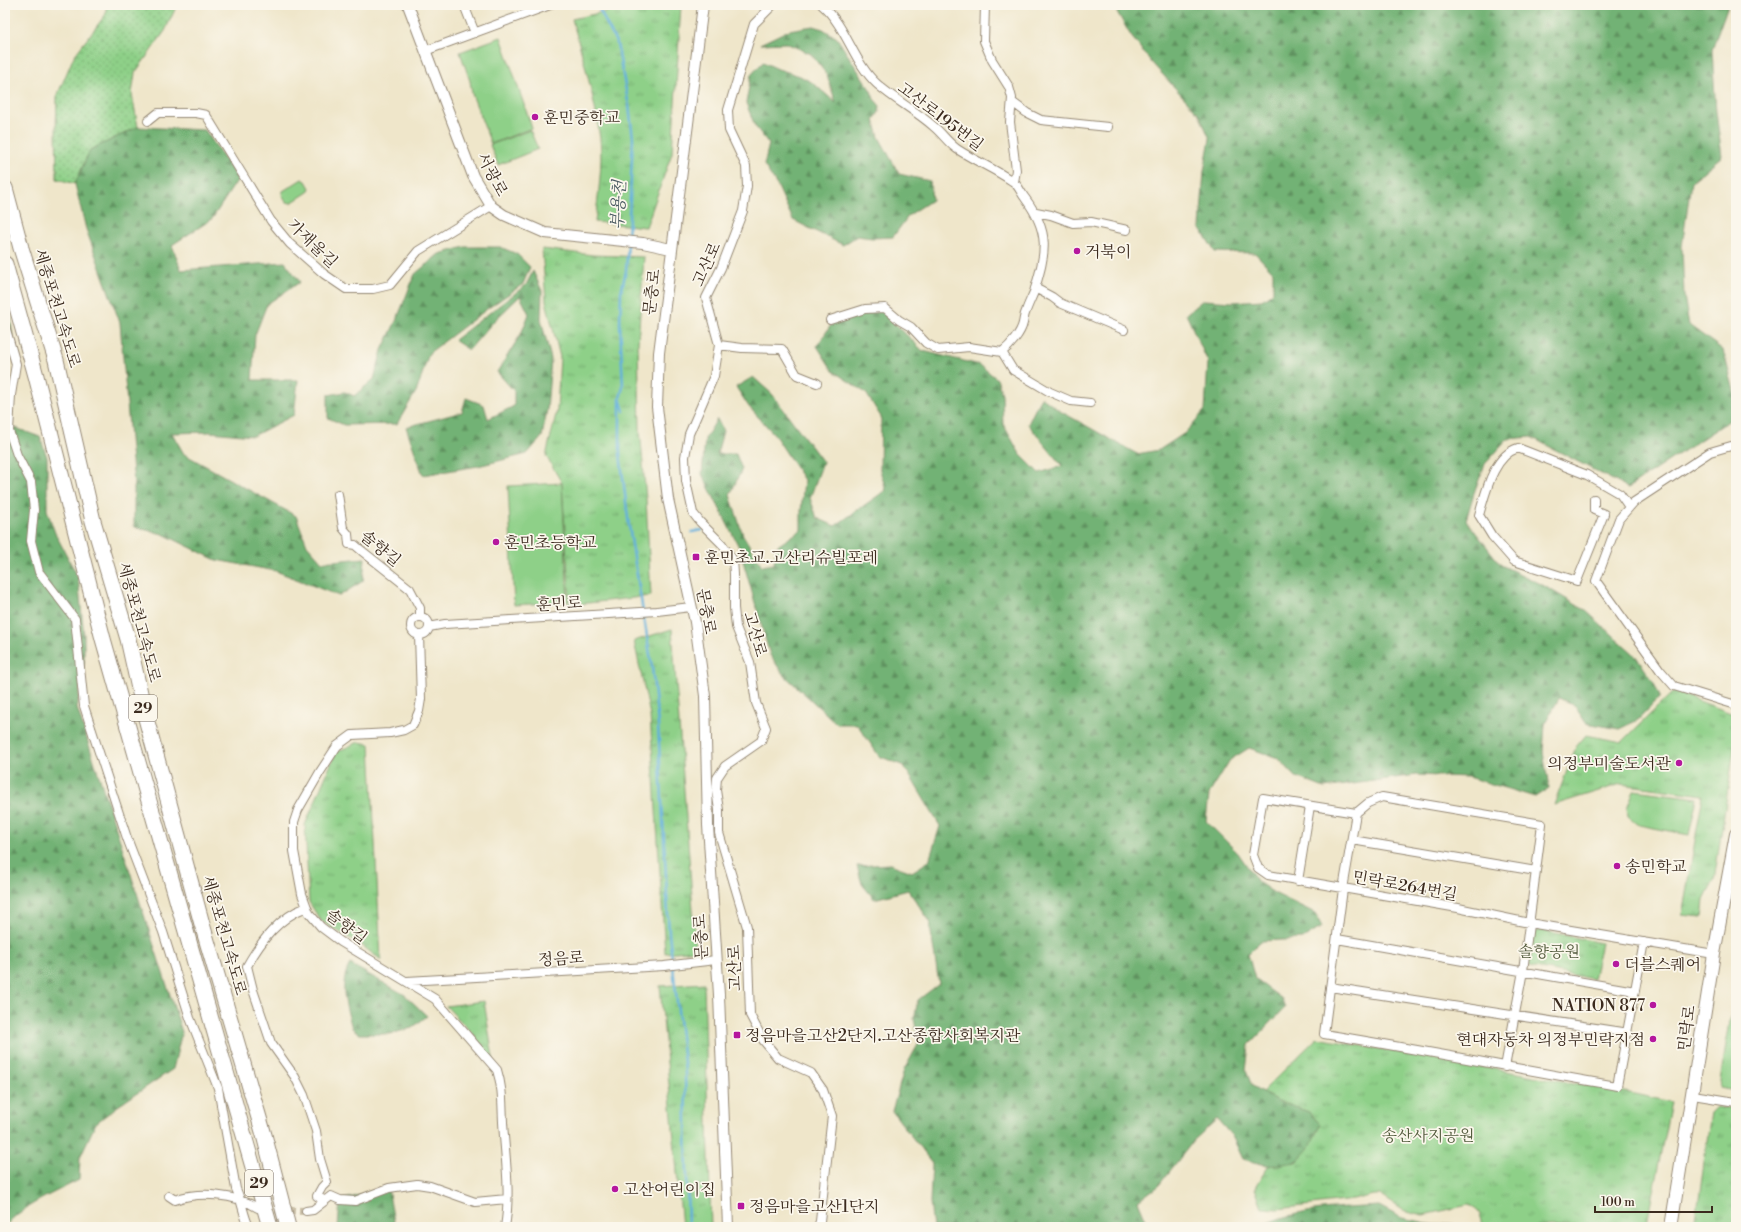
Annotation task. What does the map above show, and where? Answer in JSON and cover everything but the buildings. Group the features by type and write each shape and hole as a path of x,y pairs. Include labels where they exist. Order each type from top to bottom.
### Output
{"highway":[{"name":"세종포천고속도로","path":"5,188 21,248 56,360 94,521 128,639 144,711 202,924 264,1135 288,1227"},
{"name":"29","path":"5,264 36,376 103,639 270,1227"}],"main road":[{"name":"민락로","path":"1671,1227 1714,954 1736,834"}],"street":[{"name":"서광로","path":"408,5 473,176 492,206 504,215 545,233 613,239 671,249"},
{"path":"464,5 475,33"},
{"path":"425,51 550,5"},
{"name":"문충로","path":"703,5 659,353 657,408 668,499 692,607 705,696 708,825 716,960 728,1227"},
{"name":"고산로","path":"773,5 754,24 728,110 729,130 746,166 747,186 743,211 721,268 706,298 719,345 714,376 689,434 685,457 686,481 693,513 722,544 732,560 736,627 750,662 756,703 766,728 761,740 725,766 717,778 716,790 719,810 719,833 747,926 750,1015 763,1040 778,1058 811,1073 823,1090 832,1116 820,1222 818,1227"},
{"name":"고산로195번길","path":"822,5 830,12 840,26 864,70 876,83 888,94 934,126 953,146 972,159 1014,182 1036,212 1041,224 1045,248 1035,288 1025,313 1023,324 1011,343 1002,352"},
{"path":"985,5 984,41 992,60 1008,87 1012,102 1010,122 1016,170 1014,182"},
{"path":"1012,102 1027,113 1041,120 1108,127"},
{"name":"가재울길","path":"148,121 158,113 196,113 206,115 271,221 290,244 324,274 346,290 373,289 390,285 418,251 492,206"},
{"path":"1036,212 1051,215 1073,223 1091,222 1127,230"},
{"path":"1035,288 1052,296 1060,303 1124,330"},
{"path":"830,320 865,309 885,308 899,320 911,327 926,343 938,350 969,347 1002,352 1013,370 1050,392 1071,401 1090,403"},
{"path":"5,326 16,364 11,395 9,430 17,455 31,482 34,510 31,541 39,572 75,619 84,706 127,838 163,932 190,1018 218,1088 236,1189 242,1201 249,1227"},
{"path":"719,345 742,348 782,349 797,374 817,383"},
{"path":"1731,446 1710,452 1634,502 1619,519 1596,581 1660,670 1674,686 1736,705"},
{"path":"1594,499 1594,510 1604,514 1577,581 1514,561 1492,536 1479,515 1491,475 1509,451 1518,448 1587,475 1620,494 1629,507"},
{"name":"솔향길","path":"338,494 343,528 348,534 349,544 362,551 410,589 420,608 420,617"},
{"name":"훈민로","path":"429,626 635,613 692,607"},
{"name":"솔향길","path":"429,626 427,620 420,617 414,620 411,626 413,632 419,635 421,699 419,711 413,725 404,730 390,733 352,735 337,746 298,810 294,822 294,851 302,894 309,913 321,926 341,942 407,981 434,999 457,1022 497,1070 502,1085 508,1208 505,1227"},
{"path":"419,635 426,633 429,626"},
{"path":"1505,1067 1523,971 1542,824 1382,797 1368,803 1356,814 1324,1034 1434,1052 1505,1067 1617,1086 1644,942"},
{"name":"민락로264번길","path":"1356,814 1263,798 1253,855 1258,868 1268,875 1298,881 1458,908 1529,923 1714,954"},
{"path":"1298,881 1310,806"},
{"path":"1352,840 1536,871"},
{"path":"307,907 296,911 282,920 259,946 247,966 253,990 271,1043 295,1078 304,1095 316,1131 320,1159 327,1182 317,1196 325,1201"},
{"path":"1337,939 1635,991"},
{"name":"정음로","path":"407,981 664,966 716,960"},
{"path":"1330,987 1628,1033"},
{"path":"1693,1095 1736,1102"},
{"path":"306,1211 313,1210 331,1196 340,1200 355,1201 389,1188 417,1184 430,1186 476,1202 507,1199"},
{"path":"169,1196 175,1200 191,1195 214,1195 242,1201 258,1208"}],"green space":[{"path":"106,5 177,5 165,31 135,73 132,94 138,127 90,150 75,184 57,179 57,96 74,56 106,14"},
{"path":"646,5 681,5 672,153 646,227 595,222 601,169 600,139 592,93 572,19 617,9"},
{"path":"1113,5 1728,5 1712,50 1716,112 1722,156 1691,182 1682,247 1684,296 1689,325 1723,350 1735,394 1730,420 1628,488 1531,437 1508,439 1485,464 1466,520 1501,565 1539,583 1585,610 1635,655 1653,681 1660,697 1638,720 1619,729 1586,723 1574,705 1559,698 1545,724 1543,752 1549,788 1535,797 1468,777 1416,775 1324,788 1296,777 1278,758 1249,748 1230,760 1209,794 1206,821 1238,853 1258,882 1274,893 1315,913 1322,927 1303,939 1261,941 1248,954 1255,979 1282,999 1285,1008 1249,1045 1246,1071 1252,1086 1276,1100 1309,1112 1320,1124 1309,1150 1302,1157 1287,1165 1278,1166 1261,1164 1243,1159 1232,1136 1217,1119 1194,1140 1159,1185 1138,1201 1149,1227 933,1227 930,1202 932,1163 892,1111 904,1070 919,1043 914,1019 918,1000 939,984 929,920 908,890 874,899 862,884 857,866 890,864 912,872 929,861 940,826 904,766 879,756 857,724 837,724 783,674 770,655 739,547 702,474 705,439 717,419 723,431 717,454 736,454 742,469 730,495 743,535 762,566 774,564 776,547 801,530 804,480 774,434 749,407 736,387 753,377 772,394 823,462 810,498 817,518 835,526 886,490 880,470 881,417 866,393 833,371 817,346 833,322 879,308 923,351 980,365 997,379 1002,394 1003,424 1020,454 1039,473 1062,466 1028,424 1041,397 1060,411 1137,454 1159,450 1185,433 1205,410 1208,362 1186,314 1203,300 1232,302 1262,300 1273,292 1273,272 1255,253 1215,252 1200,228 1204,171 1210,139 1199,114 1152,63 1131,36"},
{"path":"813,26 823,29 837,38 871,91 874,99 880,106 879,112 874,120 879,137 899,174 930,181 932,200 909,215 893,237 872,238 857,236 843,245 793,220 778,187 764,165 769,144 755,126 746,103 751,75 763,62 778,69 800,76 813,83 836,103 827,75 811,54 786,43 760,44 789,30"},
{"path":"501,37 532,128 491,144 472,94 470,81 460,52"},
{"path":"138,127 205,130 238,179 212,219 172,245 181,270 285,262 300,282 267,304 255,335 252,380 298,380 294,415 253,436 210,432 172,433 184,454 296,516 307,545 322,562 365,558 363,581 339,596 276,571 216,560 163,534 134,527 134,484 120,323 86,229 75,184 90,150"},
{"path":"530,130 538,149 498,165 490,145"},
{"path":"302,179 306,181 310,188 308,192 291,203 286,202 282,195 283,191"},
{"path":"465,247 500,247 517,254 530,267 523,284 429,353 417,390 397,424 344,425 328,418 328,395 345,392 354,396 374,379 382,350 397,319 415,274 439,254"},
{"path":"542,249 593,255 644,257 638,343 640,429 646,499 651,596 570,605 562,483 546,456 557,410 560,357 546,301"},
{"path":"533,271 542,291 541,319 551,359 547,410 542,437 527,454 478,466 423,475 406,427 462,412 466,398 484,405 488,419 514,406 514,391 497,372 521,334 529,314 520,296 493,322 469,350 454,340 526,285"},
{"path":"5,303 11,317 13,346 5,367"},
{"path":"5,424 40,437 47,457 47,510 55,533 78,577 84,636 84,663 77,708 182,1032 173,1069 118,1106 96,1123 80,1157 79,1180 29,1206 11,1220 5,1227"},
{"path":"562,483 568,602 514,605 508,486"},
{"path":"672,629 696,950 665,953 650,715 634,641"},
{"path":"1675,690 1686,696 1736,715 1736,736 1714,881 1704,900 1702,917 1682,915 1703,795 1621,784 1554,805 1576,747 1586,735 1622,742"},
{"path":"359,742 370,744 381,960 360,944 321,921 309,902 305,825 336,752"},
{"path":"1634,790 1697,798 1689,835 1639,825 1628,816 1627,808"},
{"name":"솔향공원","path":"1541,930 1601,943 1593,979 1530,967 1527,964 1532,933"},
{"path":"350,964 405,995 427,1016 412,1028 390,1034 360,1034 352,1028 344,995 344,979"},
{"path":"704,983 711,1227 682,1227 660,986"},
{"path":"484,1001 494,1064 474,1035 446,1006"},
{"path":"1731,1014 1736,1015 1736,1091 1719,1088"},
{"name":"송산사지공원","path":"1317,1038 1625,1092 1671,1102 1646,1227 1484,1227 1478,1211 1468,1205 1424,1215 1403,1210 1380,1195 1353,1200 1278,1209 1262,1208 1255,1188 1268,1166 1297,1162 1309,1149 1320,1124 1309,1112 1276,1100 1262,1092"},
{"path":"1717,1106 1736,1109 1736,1227 1695,1227 1711,1112"},
{"path":"388,1189 395,1227 338,1227 340,1200"},
{"path":"1379,1206 1402,1218 1427,1223 1474,1227 1260,1227 1288,1216 1318,1210"}],"waterway":[{"name":"부용천","path":"597,5 617,44 629,106 633,138 628,238"},
{"name":"부용천","path":"624,411 620,398 623,387 620,323 621,292 626,271 628,243"},
{"path":"620,398 620,454 629,526 652,667 658,724 669,933 685,1071 688,1227"},
{"name":"부용천","path":"692,532 702,530"}],"tunnel":[{"path":"263,1209 306,1211"}],"place":[{"name":"훈민중학교","path":"535,117"},
{"name":"거북이","path":"1077,251"},
{"name":"훈민초등학교","path":"496,542"},
{"name":"훈민초교.고산리슈빌포레","path":"696,557"},
{"name":"의정부미술도서관","path":"1679,763"},
{"name":"송민학교","path":"1617,866"},
{"name":"더블스퀘어","path":"1616,964"},
{"name":"NATION 877","path":"1653,1005"},
{"name":"정음마을고산2단지.고산종합사회복지관","path":"737,1035"},
{"name":"현대자동차 의정부민락지점","path":"1653,1039"},
{"name":"고산어린이집","path":"615,1189"},
{"name":"정음마을고산1단지","path":"741,1206"}]}
